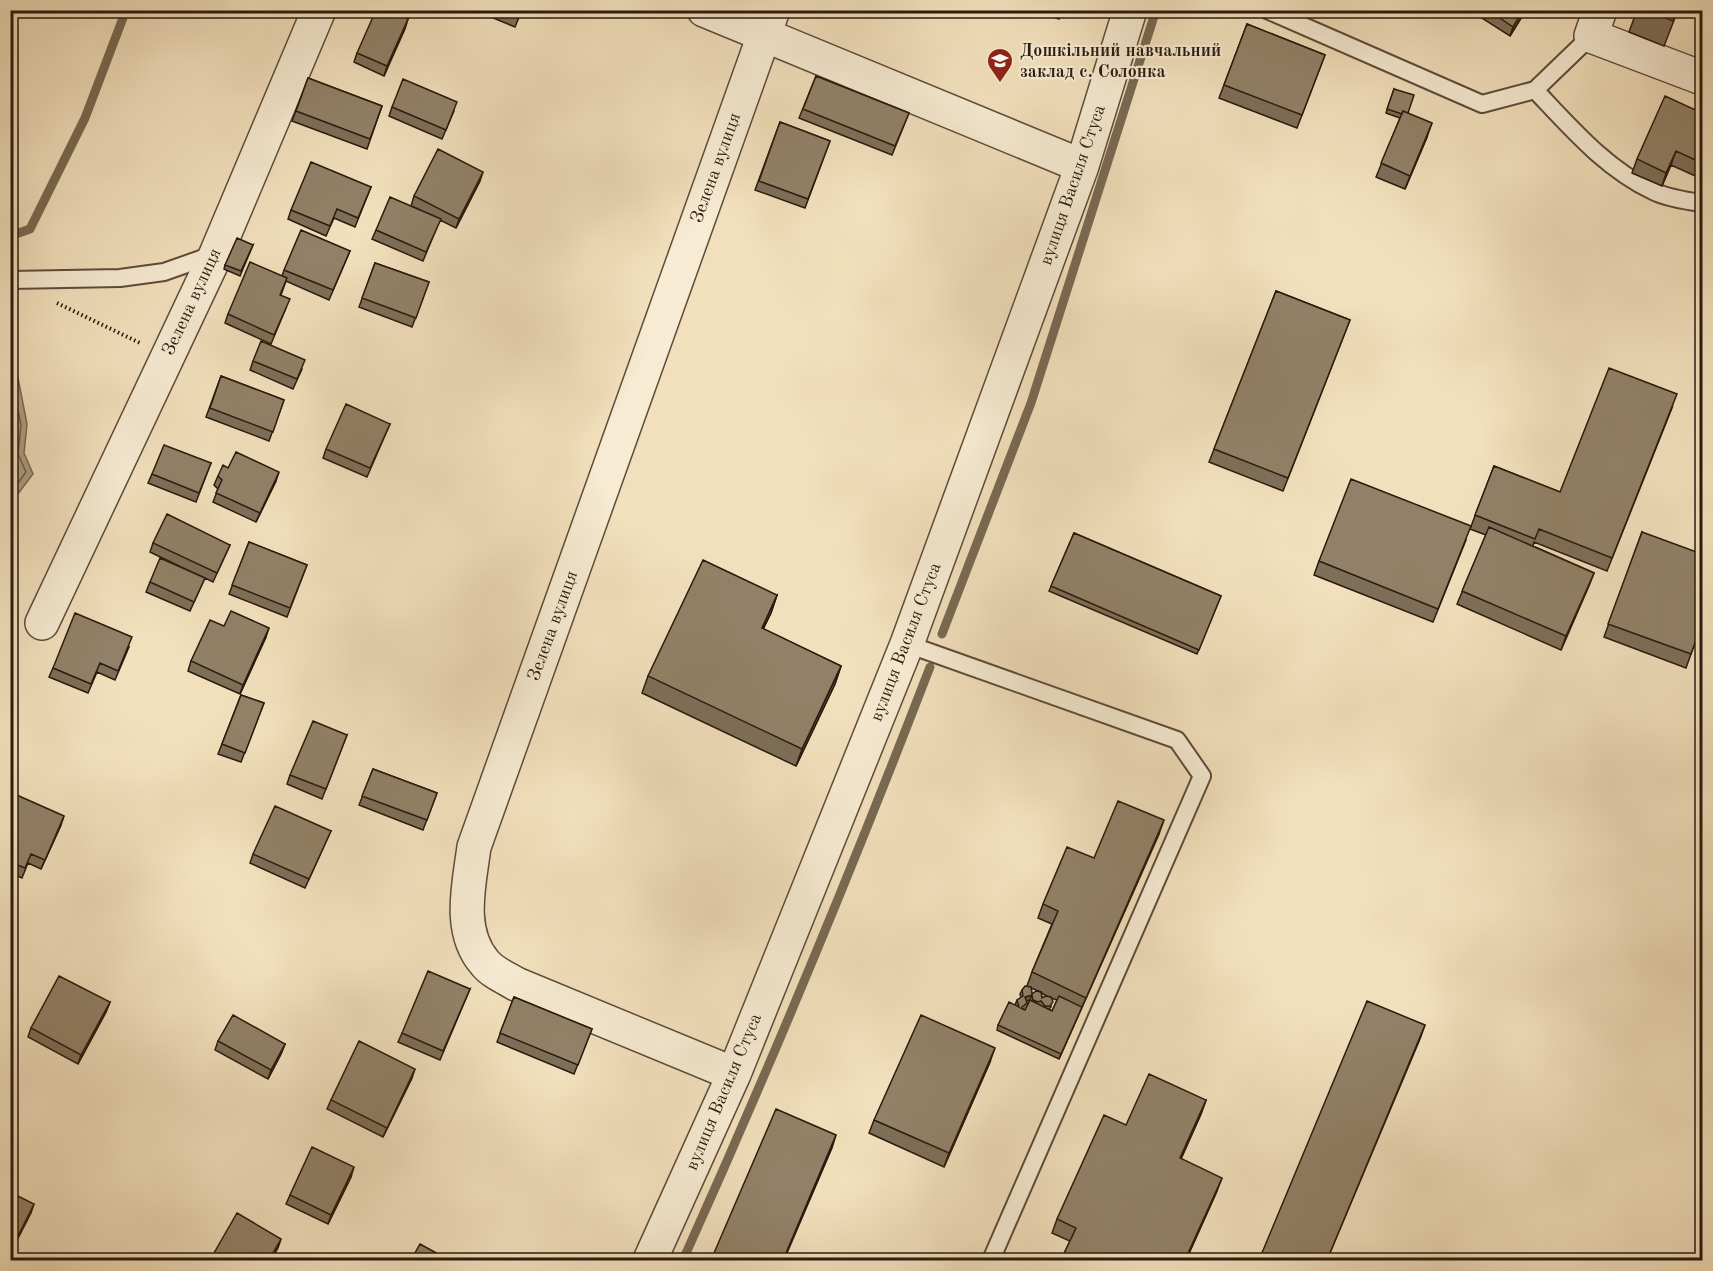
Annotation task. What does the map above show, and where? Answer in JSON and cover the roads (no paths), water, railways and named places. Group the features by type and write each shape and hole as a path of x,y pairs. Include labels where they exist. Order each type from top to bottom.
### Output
{"street":[{"name":"Зелена вулиця","path":"42,623 216,254 319,10"},
{"path":"704,10 769,22 1082,166"},
{"name":"вулиця Василя Стуса","path":"650,1260 734,1074 907,644 1082,166 1130,10"},
{"name":"Зелена вулиця","path":"734,1074 516,984 485,964 468,933 467,901 474,847 769,22"},
{"path":"1595,23 1702,78"}],"lane":[{"path":"1267,10 1482,104 1535,90 1595,23"},
{"path":"1535,90 1591,148 1623,174 1656,192 1702,203"},
{"path":"10,280 120,278 164,272 216,254"},
{"path":"907,644 1178,740 1202,776 991,1260"}],"water":[{"path":"10,378 18,378 27,424 24,453 33,474 11,500"}],"waterway":[{"path":"10,236 30,229 85,118 126,10"},
{"path":"942,634 1031,403 1156,10"},
{"path":"683,1260 811,965 930,667"}],"place":[{"name":"Дошкільний навчальний заклад с. Солонка","path":"1000,84"}]}
